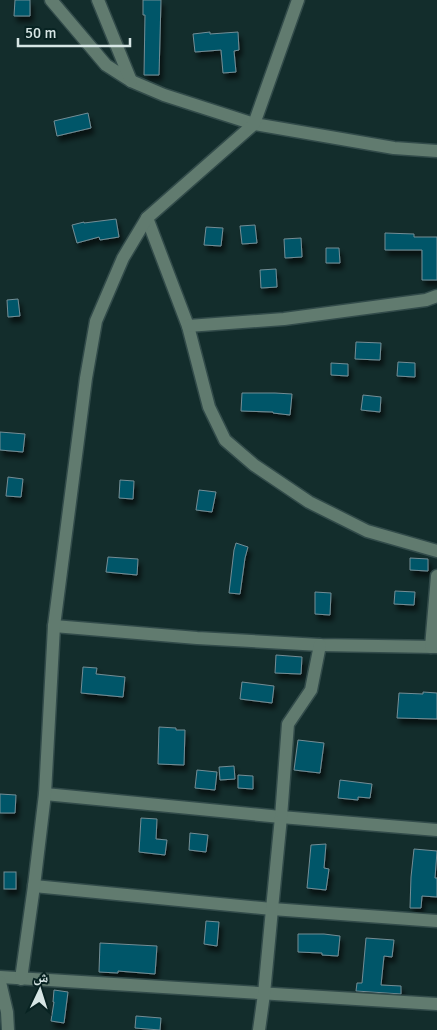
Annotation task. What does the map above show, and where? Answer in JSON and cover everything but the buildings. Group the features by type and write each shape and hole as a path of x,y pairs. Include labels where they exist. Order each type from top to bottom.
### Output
{"street":[{"path":"51,0 106,65 131,81 164,95 254,124 394,148 437,151"},
{"path":"98,0 131,81"},
{"path":"21,979 45,794 54,626 85,387 96,321 123,258 147,218 254,124 298,0"},
{"path":"147,218 188,326 209,407 225,440 254,465 309,502 367,531 437,551"},
{"path":"188,326 284,319 426,300 437,296"},
{"path":"54,626 197,638 320,645 434,647 437,576"},
{"path":"259,1030 281,817 288,724 311,690 320,645"},
{"path":"45,794 437,830"},
{"path":"34,886 272,909 437,921"},
{"path":"0,977 437,1004"},
{"path":"0,982 7,1012 8,1030"}]}
